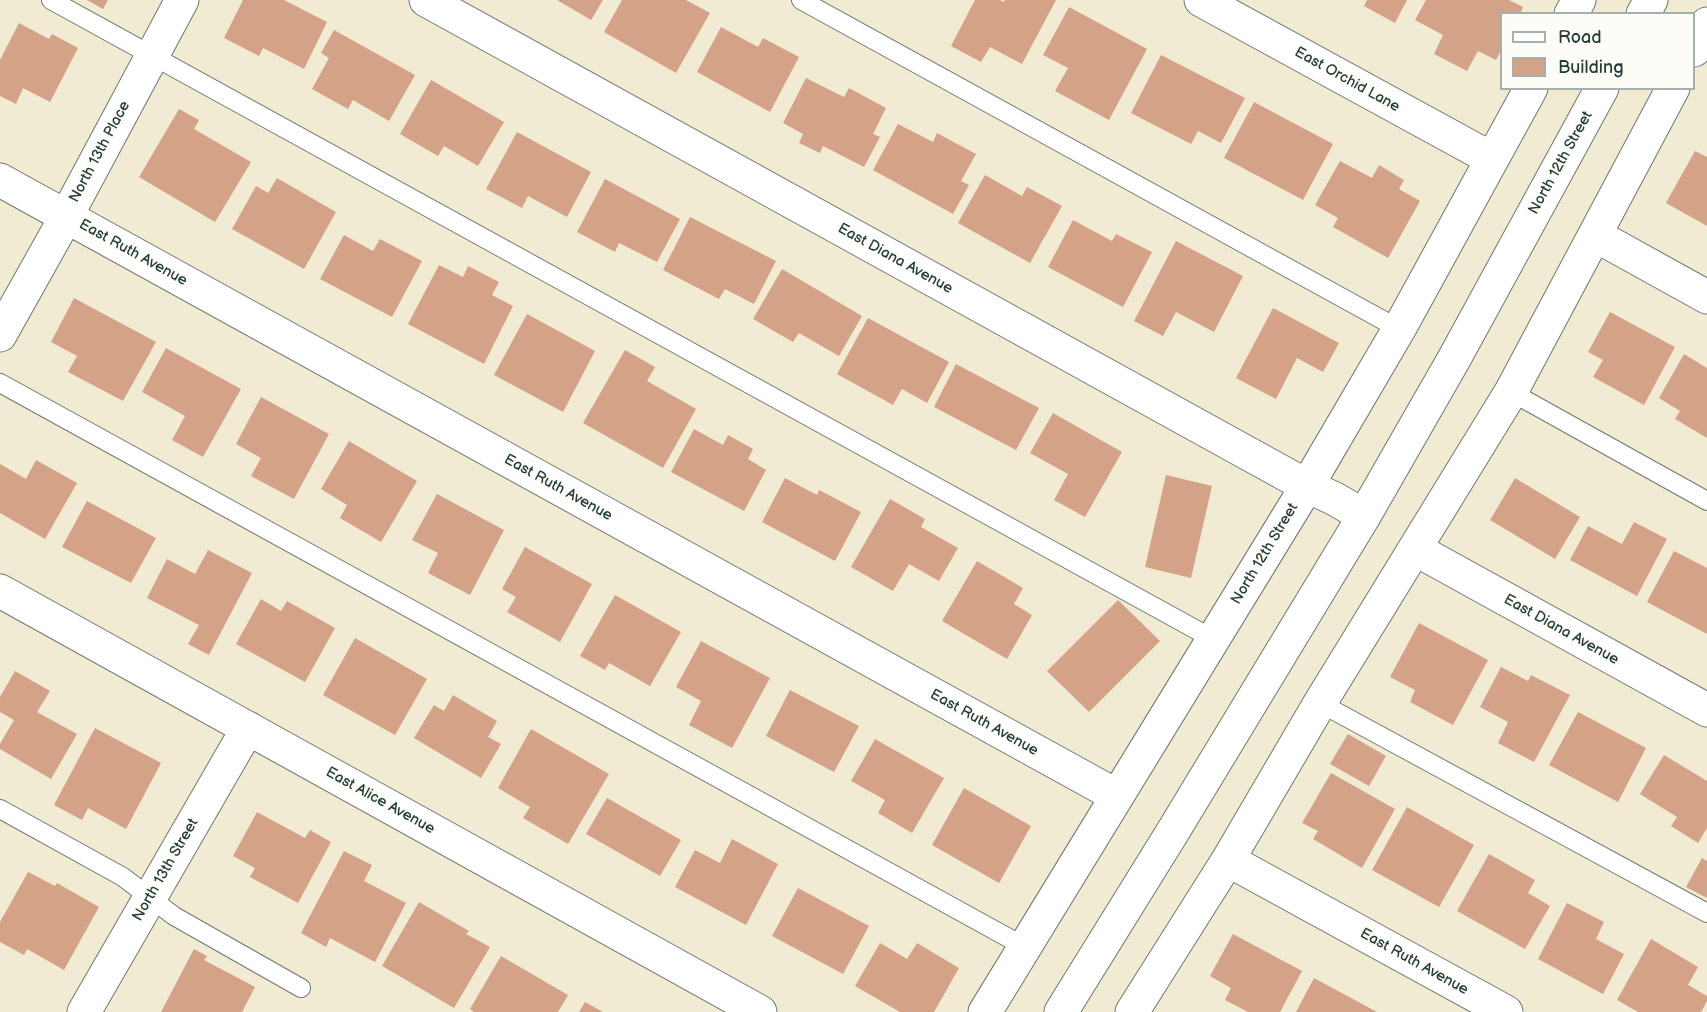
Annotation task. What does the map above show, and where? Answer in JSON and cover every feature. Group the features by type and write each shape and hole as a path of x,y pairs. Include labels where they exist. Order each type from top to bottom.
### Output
{"street":[{"name":"North 13th Place","path":"0,335 182,0"},
{"name":"East Diana Avenue","path":"426,0 1364,516"},
{"name":"East Orchid Lane","path":"1201,0 1492,159"},
{"path":"1695,48 1707,24"},
{"name":"North 12th Street","path":"985,1012 1307,486 1399,329 1530,90"},
{"name":"North 12th Street","path":"1061,1012 1364,516 1454,359 1601,90"},
{"path":"1132,1012 1228,860 1320,703 1511,392 1672,90"},
{"name":"East Ruth Avenue","path":"0,180 1116,796"},
{"path":"1595,235 1707,297"},
{"name":"East Diana Avenue","path":"1415,549 1707,710"},
{"name":"East Alice Avenue","path":"0,591 760,1012"},
{"name":"North 13th Street","path":"84,1012 248,728"},
{"name":"East Ruth Avenue","path":"1228,860 1506,1012"}],"lane":[{"path":"51,0 1213,639"},
{"path":"801,0 1399,329"},
{"path":"0,383 1025,947"},
{"path":"1511,392 1707,501"},
{"path":"1320,703 1707,913"},
{"path":"0,809 123,877 174,916 301,988"}],"building":[{"path":"87,0 108,0 103,9"},
{"path":"243,0 284,0 327,22 304,69 263,48 259,56 224,38"},
{"path":"557,0 603,0 591,20"},
{"path":"622,0 686,0 710,13 676,73 604,32"},
{"path":"975,0 1004,2 1005,0 1056,0 1022,64 990,47 981,62 951,46"},
{"path":"1367,0 1407,0 1395,23 1364,6"},
{"path":"1426,0 1509,0 1523,7 1521,12 1500,12 1500,53 1496,60 1478,51 1467,71 1434,54 1443,35 1415,20"},
{"path":"1069,7 1147,49 1109,120 1055,91 1068,68 1043,55"},
{"path":"19,23 49,39 52,34 78,48 50,102 23,88 16,104 0,96 0,60"},
{"path":"721,27 758,47 763,38 799,57 770,112 697,72"},
{"path":"334,30 415,75 389,121 353,100 348,109 312,89 329,58 321,53"},
{"path":"1161,55 1245,98 1221,143 1198,131 1191,144 1131,113"},
{"path":"806,78 844,97 849,88 886,108 873,134 880,137 864,167 823,146 820,153 799,143 803,134 783,123"},
{"path":"431,80 504,122 478,166 444,146 438,156 400,134"},
{"path":"1254,102 1333,144 1303,200 1224,158"},
{"path":"179,109 199,120 194,129 251,162 215,222 139,177"},
{"path":"898,124 933,142 937,133 976,154 961,181 969,185 953,214 873,170"},
{"path":"517,132 591,172 567,217 528,196 522,208 486,189"},
{"path":"1695,151 1707,157 1707,226 1666,203"},
{"path":"1340,161 1372,178 1379,165 1404,180 1399,189 1420,201 1388,258 1333,227 1338,218 1315,205"},
{"path":"985,175 1022,196 1027,187 1062,206 1030,263 958,223"},
{"path":"277,178 336,212 304,269 232,229 256,186 268,193"},
{"path":"605,179 680,219 657,262 619,243 615,252 577,232"},
{"path":"690,217 776,261 754,304 725,289 719,299 663,270"},
{"path":"1073,220 1112,241 1116,234 1152,252 1123,307 1048,267"},
{"path":"344,235 373,251 380,239 422,261 392,317 320,279"},
{"path":"1176,241 1243,276 1214,332 1176,312 1163,336 1134,321"},
{"path":"439,265 463,277 468,266 499,282 492,295 513,306 484,364 408,324"},
{"path":"782,269 862,316 839,356 799,333 793,342 753,319"},
{"path":"74,298 156,342 123,401 68,372 77,356 51,342"},
{"path":"1273,308 1339,343 1323,372 1297,358 1276,399 1236,378"},
{"path":"1610,312 1675,347 1644,405 1593,377 1603,360 1588,352"},
{"path":"527,314 595,351 563,412 494,375"},
{"path":"868,318 949,362 927,403 902,389 893,405 837,374"},
{"path":"166,348 241,389 203,457 172,440 185,416 142,392"},
{"path":"625,350 655,367 647,381 696,409 663,468 583,423"},
{"path":"1684,354 1707,368 1707,438 1675,419 1680,411 1659,398"},
{"path":"956,364 1039,408 1016,450 934,407"},
{"path":"261,397 329,434 294,499 251,476 261,458 236,444"},
{"path":"1053,413 1122,452 1085,517 1054,500 1068,474 1030,453"},
{"path":"694,429 723,445 728,435 753,449 748,459 766,470 744,511 671,472"},
{"path":"349,441 417,481 381,542 340,518 347,505 321,489"},
{"path":"36,460 77,483 45,539 0,513 0,464 26,479"},
{"path":"1166,475 1212,486 1191,578 1145,567"},
{"path":"785,478 817,495 819,490 861,512 835,561 762,522"},
{"path":"1515,478 1580,517 1555,559 1490,520"},
{"path":"437,494 504,530 470,595 428,573 438,553 412,540"},
{"path":"890,499 925,519 921,527 958,548 939,581 909,564 893,591 851,567"},
{"path":"87,501 156,538 131,583 62,547"},
{"path":"1634,522 1667,539 1637,596 1570,560 1588,526 1622,544"},
{"path":"525,547 592,584 560,642 507,612 516,597 502,589"},
{"path":"208,550 252,573 209,655 188,644 199,625 147,598 167,559 195,574"},
{"path":"1674,551 1707,568 1707,634 1647,602"},
{"path":"977,561 1023,588 1014,604 1032,615 1007,659 942,621"},
{"path":"615,595 681,632 650,686 609,663 605,670 580,656"},
{"path":"261,599 281,611 287,601 335,628 305,682 236,644"},
{"path":"1118,600 1160,641 1089,712 1047,671"},
{"path":"1419,623 1488,660 1453,725 1410,702 1415,690 1390,677"},
{"path":"355,638 427,679 395,735 323,695"},
{"path":"701,641 770,678 732,748 689,725 701,701 676,687"},
{"path":"1501,667 1528,681 1531,675 1570,695 1534,762 1498,743 1508,722 1480,707"},
{"path":"15,671 50,691 37,712 77,734 51,779 0,749 0,744 14,720 0,712 0,697"},
{"path":"790,690 859,726 834,772 766,736"},
{"path":"453,695 497,721 488,737 501,744 481,778 414,738 434,705 444,711"},
{"path":"1578,712 1646,748 1618,802 1549,765"},
{"path":"95,728 161,763 126,829 88,808 82,820 54,805"},
{"path":"531,729 609,774 568,844 523,818 530,807 498,788"},
{"path":"1348,734 1386,756 1369,786 1330,764"},
{"path":"875,739 944,778 912,833 878,813 885,800 851,781"},
{"path":"1664,755 1707,781 1707,828 1698,843 1671,826 1677,817 1640,794"},
{"path":"1331,773 1395,809 1362,868 1313,839 1318,831 1302,823"},
{"path":"964,788 1031,826 999,883 932,845"},
{"path":"607,798 681,840 660,876 586,834"},
{"path":"1407,807 1474,845 1439,907 1372,870"},
{"path":"257,812 305,838 310,830 331,842 298,903 250,877 255,868 233,856"},
{"path":"732,839 778,864 746,925 675,887 695,850 720,863"},
{"path":"344,851 372,865 364,881 406,903 375,962 330,938 326,947 301,933"},
{"path":"1489,854 1535,880 1528,893 1550,906 1525,949 1457,911"},
{"path":"1702,858 1707,861 1707,898 1686,887"},
{"path":"28,872 55,886 57,883 99,907 64,970 27,949 24,955 0,942 0,922"},
{"path":"798,888 869,926 843,974 772,936"},
{"path":"419,902 469,931 466,934 490,947 454,1008 382,966"},
{"path":"1567,903 1604,922 1596,939 1624,954 1603,994 1538,959"},
{"path":"1233,934 1302,971 1280,1012 1248,1012 1225,1000 1231,988 1210,976"},
{"path":"1651,939 1698,967 1688,985 1707,996 1701,1012 1638,1012 1617,1000"},
{"path":"880,943 907,959 917,943 959,968 934,1012 900,1012 855,986"},
{"path":"194,949 207,956 204,960 255,987 242,1012 161,1012"},
{"path":"501,956 568,995 558,1012 474,1012 470,1009"},
{"path":"1314,978 1377,1012 1296,1012"},
{"path":"585,1002 603,1012 579,1012"}]}
